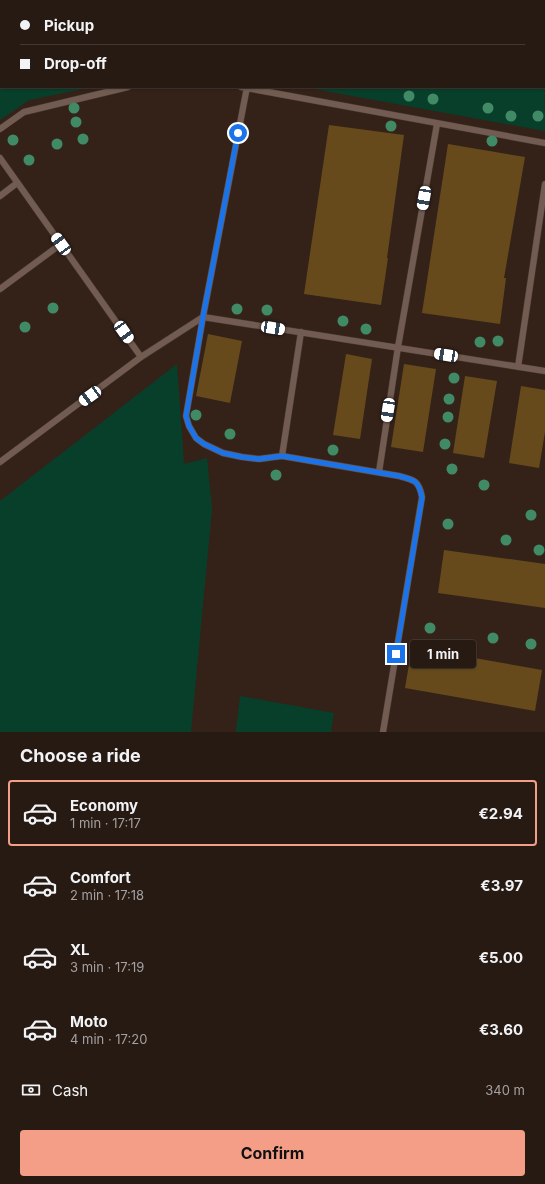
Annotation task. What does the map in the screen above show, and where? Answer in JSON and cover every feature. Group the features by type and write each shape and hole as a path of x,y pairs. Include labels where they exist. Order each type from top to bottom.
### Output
{"lane":[{"path":"0,129 24,112 124,88"},
{"path":"383,732 422,498 420,486 412,479 379,472 282,456 259,459 223,453 204,444 196,438 189,426 186,416 203,317 247,88 545,143"},
{"path":"379,472 398,347 437,124"},
{"path":"0,158 141,357"},
{"path":"0,196 18,183"},
{"path":"518,367 545,184"},
{"path":"0,289 61,244"},
{"path":"0,462 141,357 203,317 545,371"},
{"path":"282,456 301,332"}],"green space":[{"path":"0,88 88,88 29,100 0,120"},
{"path":"308,88 544,88 545,131"},
{"path":"177,364 184,464 207,458 212,509 191,732 0,732 0,501"},
{"path":"240,696 334,713 331,732 236,732"}],"building":[{"path":"329,125 404,135 381,305 304,294"},
{"path":"448,144 525,157 504,278 506,278 500,324 422,313"},
{"path":"208,334 242,341 230,403 196,396"},
{"path":"346,354 372,359 360,439 333,435"},
{"path":"404,364 436,369 423,452 391,447"},
{"path":"465,376 497,381 484,458 453,453"},
{"path":"521,386 545,390 545,432 539,468 509,463"},
{"path":"444,550 545,564 545,608 438,593"},
{"path":"412,647 542,670 535,711 405,688"}],"route":[{"path":"238,133 186,416 189,426 196,438 204,444 223,453 259,459 282,456 399,476 412,479 420,486 422,498 396,654"}]}
